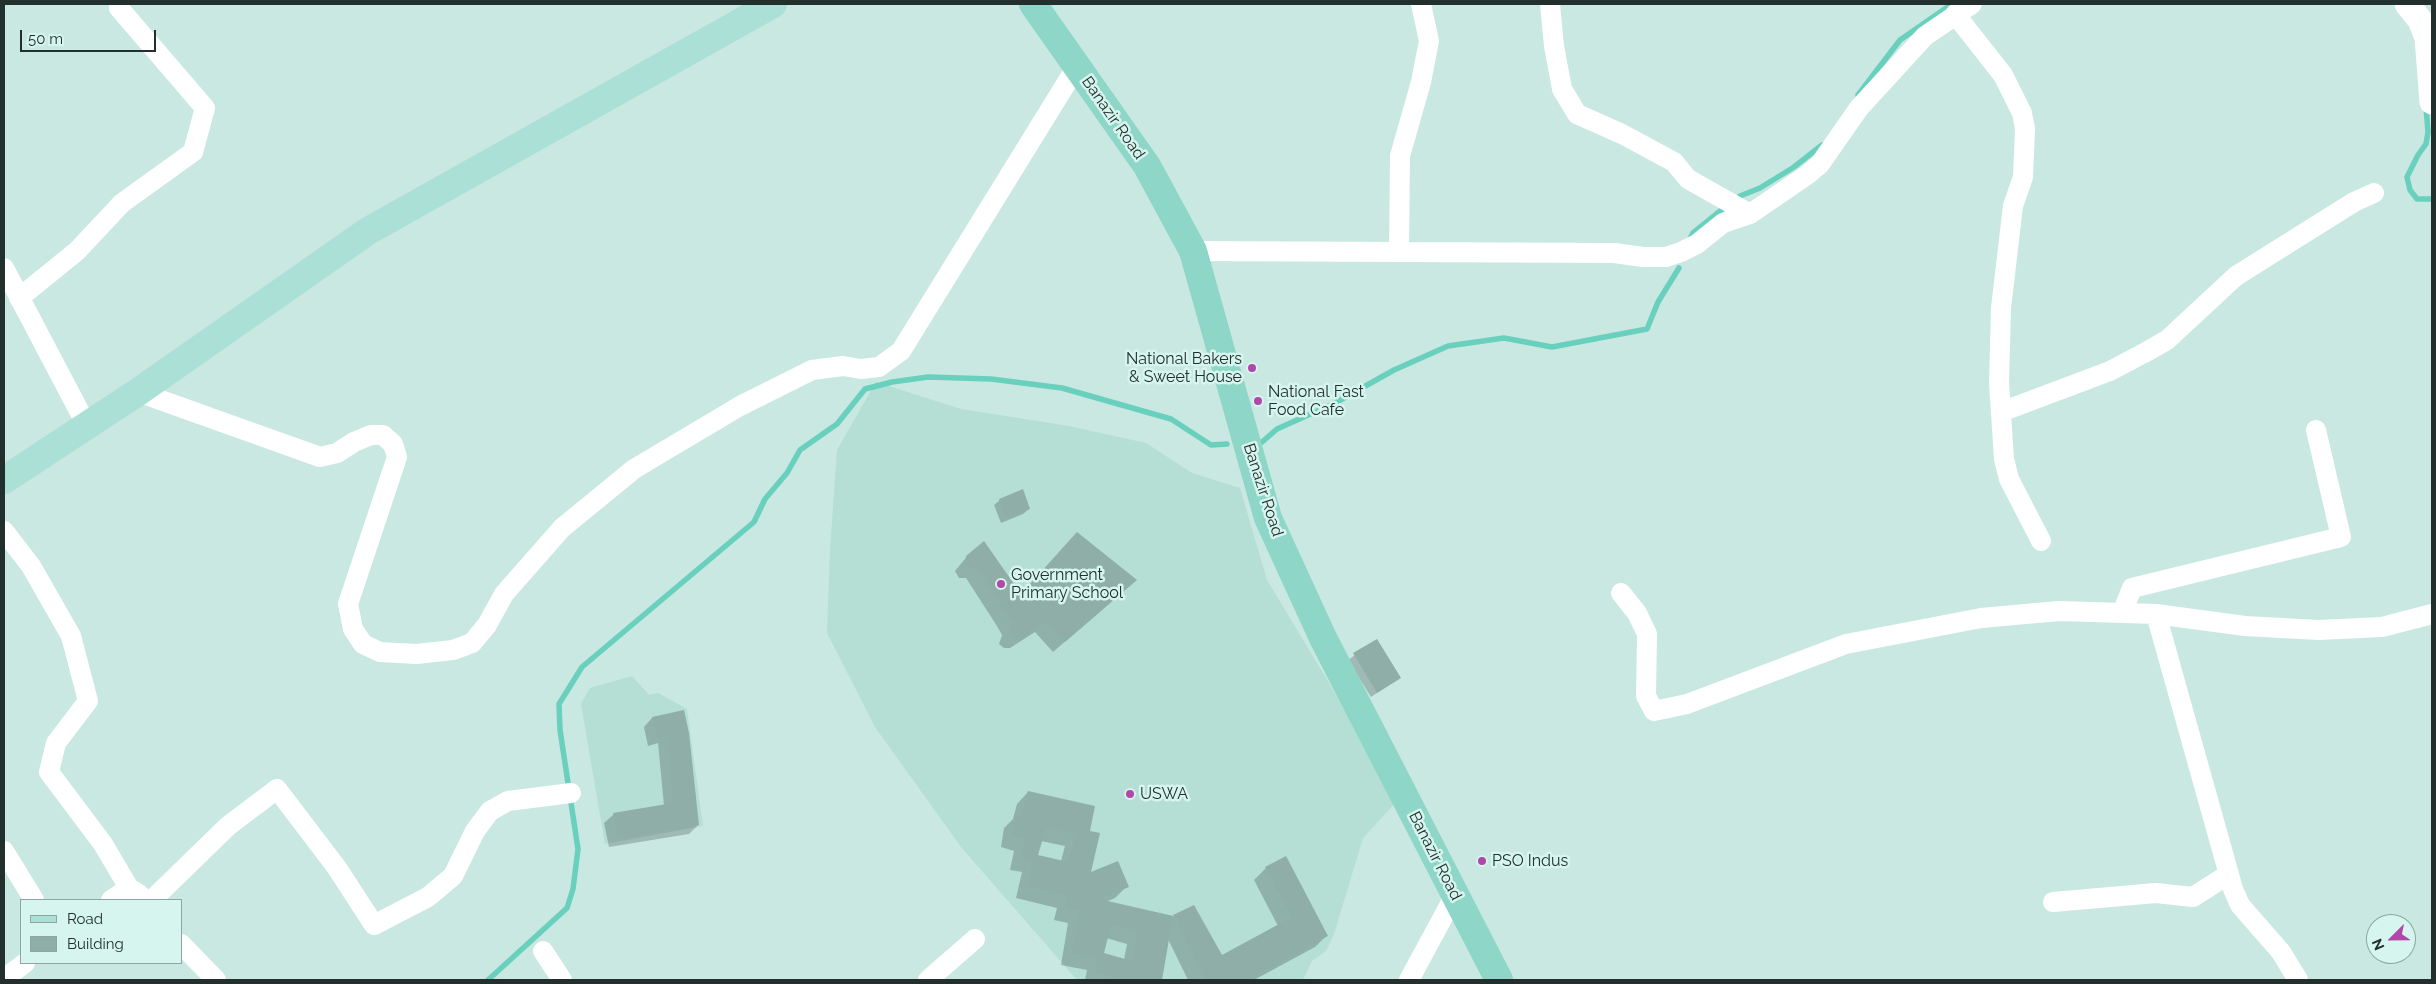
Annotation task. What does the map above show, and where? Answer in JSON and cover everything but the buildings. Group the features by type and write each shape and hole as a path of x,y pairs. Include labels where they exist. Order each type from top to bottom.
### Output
{"highway":[{"name":"Banazir Road","path":"1033,4 1147,166 1193,251 1268,518 1323,638 1498,980"}],"main road":[{"path":"4,480 138,392 368,231 773,4"}],"street":[{"path":"19,298 77,251 122,204 193,152 205,108 119,8 120,4"},
{"path":"1399,252 1400,156 1421,82 1429,41 1421,4"},
{"path":"1550,4 1554,46 1562,89 1577,114 1622,134 1674,162 1688,180 1750,214"},
{"path":"1193,251 1614,253 1643,257 1666,257 1696,244 1723,223 1750,214 1807,175 1820,164 1859,108 1925,36 1972,4"},
{"path":"2407,4 2420,20 2427,38 2432,102"},
{"path":"1955,14 2003,75 2022,113 2025,129 2024,177 2013,206 2001,308 1998,383 2004,459 2009,479 2040,541"},
{"path":"138,392 320,457 337,454 354,442 371,434 382,435 393,444 397,457 348,604 353,629 363,644 380,652 416,654 453,650 472,644 487,625 504,594 562,528 634,469 740,406 812,370 843,366 861,369 879,367 901,351 1077,66"},
{"path":"2001,412 2110,371 2167,340 2236,276 2354,202 2374,193"},
{"path":"4,268 87,426"},
{"path":"2122,613 2132,588 2340,537 2316,430"},
{"path":"4,531 31,566 71,636 88,701 56,743 48,772 103,844 130,888 146,899"},
{"path":"1621,593 1636,613 1647,634 1646,696 1654,711 1687,704 1846,644 1920,628 1980,618 2059,611 2156,614 2245,626 2318,630 2382,627 2432,614"},
{"path":"2156,614 2229,874 2240,905 2281,952 2298,980"},
{"path":"153,899 228,826 264,801 277,789 337,868 374,925 428,897 453,876 475,832 490,811 508,800 571,793"},
{"path":"4,851 33,899"},
{"path":"2053,902 2156,893 2192,897 2229,874"},
{"path":"113,899 130,888"},
{"path":"1409,980 1456,895"},
{"path":"928,980 975,939"},
{"path":"182,945 216,980"},
{"path":"543,951 562,980"},
{"path":"4,978 24,964"}],"shaded area":[{"path":"876,382 961,409 1069,426 1146,443 1192,473 1240,488 1267,580 1399,799 1363,838 1334,934 1326,951 1312,961 1303,980 1077,980 961,847 875,727 827,633 837,450"},
{"path":"632,676 649,695 658,693 687,709 703,826 605,844 581,704 590,688"}],"waterway":[{"path":"1858,95 1900,40 1952,4"},
{"path":"2426,107 2428,132 2426,144 2407,177 2410,190 2417,199 2432,199"},
{"path":"1740,196 1760,188 1794,167 1822,145"},
{"path":"1688,242 1693,233 1724,208"},
{"path":"1262,442 1277,429 1335,403 1394,370 1448,346 1504,338 1552,347 1647,329 1658,302 1679,268"},
{"path":"488,980 567,908 573,889 578,849 560,730 559,704 582,667 754,522 765,499 787,473 800,450 837,424 865,389 892,382 928,377 991,379 1062,388 1171,419 1211,445 1227,444"}],"place":[{"name":"National Bakers & Sweet House","path":"1252,368"},
{"name":"National Fast Food Cafe","path":"1258,401"},
{"name":"Government Primary School","path":"1001,584"},
{"name":"USWA","path":"1130,794"},
{"name":"PSO Indus","path":"1482,861"}]}
